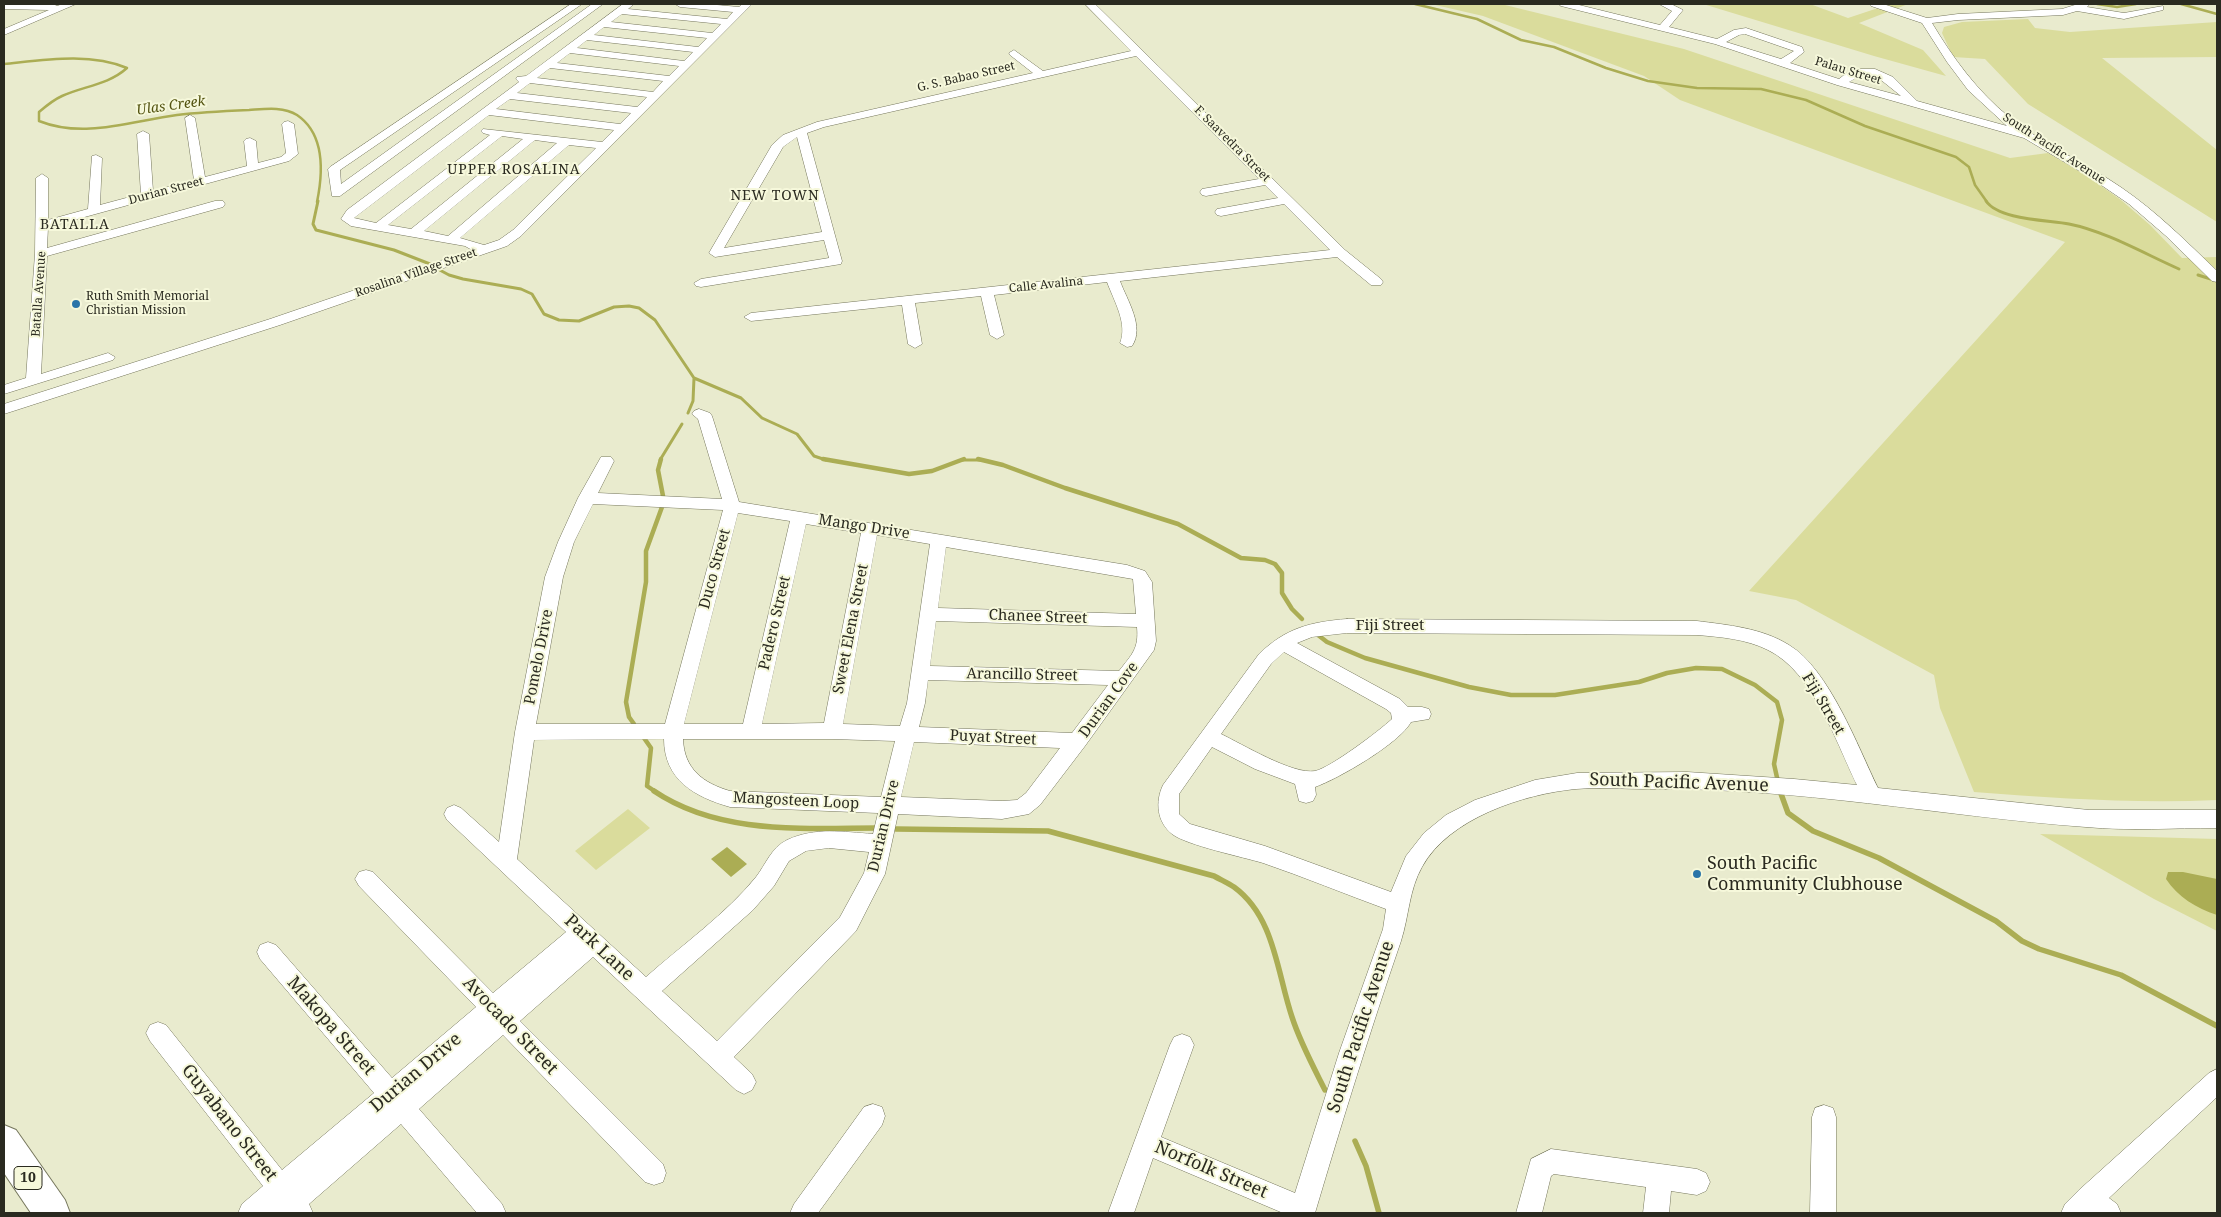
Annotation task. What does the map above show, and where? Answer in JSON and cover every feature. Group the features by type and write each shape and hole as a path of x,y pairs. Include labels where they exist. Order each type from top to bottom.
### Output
{"highway":[{"name":"10","path":"4,1142 52,1213"}],"street":[{"path":"577,4 334,169 336,193 598,4"},
{"path":"483,250 474,245 351,222 347,219 351,214 629,4"},
{"path":"680,4 743,7"},
{"name":"F. Saavedra Street","path":"1090,4 1340,253 1376,282"},
{"name":"Palau Street","path":"1564,4 1718,42 1914,104 2027,135"},
{"path":"1663,28 1678,10 1664,4"},
{"path":"1874,4 1926,21 1958,17 2047,13 2081,6 2124,16 2160,8"},
{"path":"4,6 66,6"},
{"path":"4,32 66,6"},
{"name":"Rosalina Village Street","path":"4,409 275,322 503,243 516,233 743,7"},
{"path":"620,11 728,22"},
{"name":"South Pacific Avenue","path":"1926,21 1952,65 2006,120 2027,135 2106,182 2140,206 2217,278"},
{"path":"603,24 714,36"},
{"path":"1718,42 1736,32 1746,31 1798,49 1799,52 1782,63"},
{"path":"585,37 700,50"},
{"path":"568,50 686,64"},
{"name":"G. S. Babao Street","path":"829,235 716,253 778,145 783,140 801,131 815,126 1040,73 1139,52"},
{"path":"1014,53 1040,73"},
{"path":"548,65 670,80"},
{"path":"1841,82 1856,71 1867,70 1892,81 1914,104"},
{"path":"499,76 655,95"},
{"path":"508,96 639,111"},
{"path":"487,111 622,128"},
{"path":"190,118 200,182"},
{"name":"Durian Street","path":"42,225 290,156 292,154 288,124"},
{"path":"464,128 604,146"},
{"path":"701,283 836,261 801,131"},
{"path":"378,227 499,133"},
{"path":"143,134 147,196"},
{"path":"414,234 532,137"},
{"path":"250,141 253,167"},
{"path":"450,240 567,141"},
{"path":"94,211 96,158"},
{"name":"Batalla Avenue","path":"33,381 42,254 42,178"},
{"path":"1206,192 1269,181"},
{"path":"1221,212 1287,200"},
{"path":"42,254 219,204"},
{"name":"Calle Avalina","path":"751,317 1340,253"},
{"path":"1112,278 1130,326 1131,334 1127,343"},
{"path":"987,291 997,335"},
{"path":"908,300 915,344"},
{"path":"4,390 108,357"},
{"path":"699,414 705,416 732,506"},
{"name":"Pomelo Drive","path":"506,862 525,732 554,577 563,548 586,498 606,461"},
{"name":"Mango Drive","path":"586,498 695,502 732,506 1127,570 1139,575"},
{"name":"Duco Street","path":"673,730 732,506"},
{"name":"Padero Street","path":"751,730 799,517"},
{"name":"Sweet Elena Street","path":"832,730 870,528"},
{"name":"Durian Drive","path":"717,1057 848,924 874,874 922,673 939,540"},
{"name":"Durian Cove","path":"1022,808 1033,799 1145,650 1146,621 1143,582 1139,575"},
{"name":"Chanee Street","path":"930,614 1146,621"},
{"name":"Fiji Street","path":"1397,904 1265,855 1184,831 1169,818 1167,801 1170,791 1265,659 1283,642 1311,629 1348,626 1697,628 1734,632 1759,639 1786,651 1816,686 1872,797"},
{"path":"1209,737 1294,777 1305,787 1314,779 1331,772 1398,726 1402,721 1402,715 1393,704 1283,642"},
{"name":"Arancillo Street","path":"922,673 1123,678"},
{"path":"1402,715 1422,714"},
{"name":"Mangosteen Loop","path":"673,730 673,749 682,771 694,785 712,795 730,799 890,806 1002,810 1022,808"},
{"path":"525,732 832,730 907,734"},
{"name":"Puyat Street","path":"907,734 1078,741"},
{"name":"South Pacific Avenue","path":"1302,1211 1351,1053 1394,929 1397,904 1413,862 1430,839 1453,821 1482,806 1526,791 1577,781 1623,779 1687,780 1794,787 1872,797 2089,819 2217,819"},
{"name":"Park Lane","path":"454,814 744,1082"},
{"path":"646,991 742,907 760,887 781,856 794,846 808,841 824,839 882,844"},
{"name":"Avocado Street","path":"366,879 654,1173"},
{"name":"Durian Drive","path":"251,1213 288,1204 396,1101 588,938"},
{"name":"Makopa Street","path":"268,952 493,1213"},
{"name":"Guyabano Street","path":"158,1033 288,1204"},
{"name":"Norfolk Street","path":"1121,1213 1182,1045"},
{"path":"2090,1209 2217,1081"},
{"path":"803,1213 873,1116"},
{"path":"1823,1213 1824,1117"},
{"name":"Norfolk Street","path":"1147,1143 1302,1211"},
{"path":"1529,1213 1540,1168 1550,1160 1697,1182"},
{"path":"1656,1213 1660,1176"}],"green space":[{"path":"1431,4 1501,4 1684,49 2010,158 2048,153 2084,174 2121,200 2150,225 2182,258 2217,257 2217,800 2126,801 1974,792 1940,708 1934,675 1796,600 1749,591 2065,242 1680,100 1644,76 1483,16"},
{"path":"1703,4 1810,4 1848,18 1890,4 1908,4 1859,23 1923,50 1946,76 1874,56"},
{"path":"2028,19 2035,28 2070,32 2217,22 2217,57 2102,58 2217,150 2217,222 2028,104 1985,59 1953,57 1942,33 1944,27 1962,22"},
{"path":"628,809 650,828 596,870 575,851"},
{"path":"2040,834 2217,839 2217,931 2154,899"}],"shaded area":[{"path":"727,847 747,864 731,877 711,859"},
{"path":"2168,872 2183,872 2217,879 2217,915 2195,905 2176,891 2166,879"}],"waterway":[{"path":"1415,4 1477,19 1521,40 1554,47 1606,68 1648,81 1697,88 1761,89 1806,100 1865,126 1956,157 1969,167 1975,185 1987,202"},
{"path":"2097,4 2117,7 2136,4"},
{"path":"2181,4 2217,14"},
{"name":"Ulas Creek","path":"4,64 66,58 98,60 127,68 104,82 59,98 39,112 39,121 56,126 90,129 177,115 273,109 292,112 306,123 317,143 321,167 317,202"},
{"name":"Ulas Creek","path":"318,201 313,224 316,230 394,250 430,264"},
{"path":"1987,202 1992,207 2012,216 2083,227 2179,269"},
{"name":"Ulas Creek","path":"436,268 449,275 463,279 521,289 532,294 544,314 559,320 579,321 614,307 629,306 639,308 655,320 694,378"},
{"path":"2198,275 2217,281"},
{"path":"688,413 693,401 694,378"},
{"path":"694,378 741,398 762,418 797,434 814,456 823,459"},
{"path":"660,460 682,424"},
{"path":"661,459 658,470 663,496"},
{"path":"823,459 909,474 932,471 961,460"},
{"path":"978,459 982,460"},
{"path":"961,460 982,460"},
{"path":"982,460 1003,465 1065,488 1178,524 1241,558 1265,560 1275,564 1282,573 1282,593 1292,609 1302,619"},
{"path":"634,724 629,717 626,702 646,582 646,551 662,507"},
{"path":"1318,635 1327,642 1365,658 1469,687 1511,695 1555,695 1639,682 1667,673 1696,668 1722,669 1755,685 1777,702 1782,720 1774,764 1778,782"},
{"path":"644,738 651,748 647,786 656,792"},
{"path":"654,791 679,805 706,815 734,822 791,828 878,828"},
{"path":"1780,791 1788,813 1813,831 1879,858 1996,921 2022,941 2039,949 2121,975 2217,1026"},
{"path":"896,829 1048,831 1214,876 1234,887 1248,899 1266,930 1273,947 1295,1026 1325,1090"},
{"path":"1355,1141 1366,1166 1379,1213"}],"place":[{"name":"Ruth Smith Memorial Christian Mission","path":"76,304"},
{"name":"South Pacific Community Clubhouse","path":"1697,874"}],"district":[{"name":"UPPER ROSALINA","path":"514,170"},
{"name":"NEW TOWN","path":"775,196"},
{"name":"BATALLA","path":"75,225"}]}
